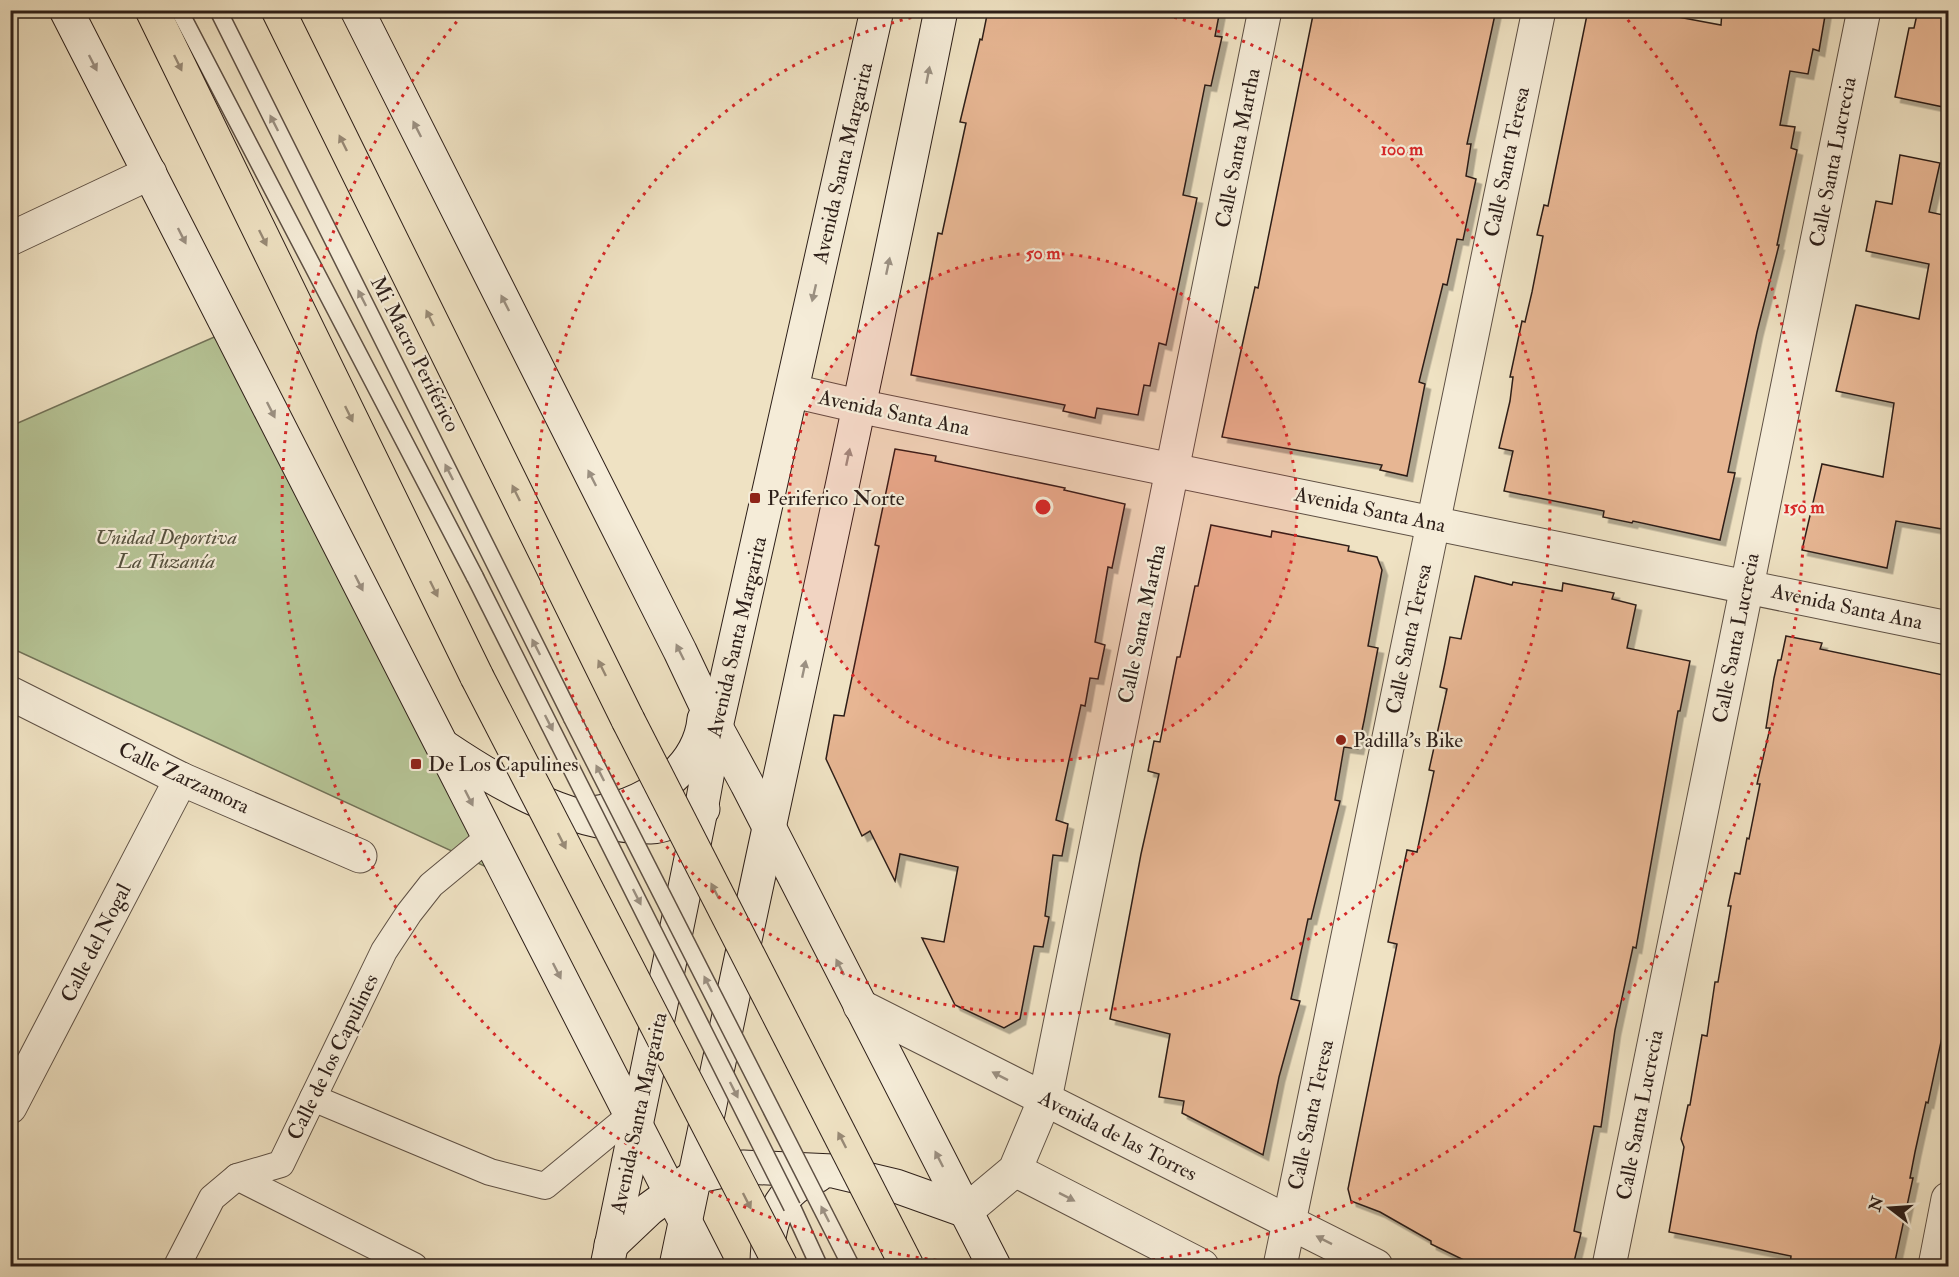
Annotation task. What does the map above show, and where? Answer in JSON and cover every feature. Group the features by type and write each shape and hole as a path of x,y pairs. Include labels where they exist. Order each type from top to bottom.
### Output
{"highway":[{"path":"152,10 477,677 781,1266"},
{"path":"278,10 628,720 907,1266"}],"street":[{"path":"66,10 634,1120 683,1197 708,1266"},
{"path":"357,10 680,651 710,716 994,1266"},
{"name":"Avenida Santa Margarita","path":"609,1256 634,1120 701,810 710,716 793,391 877,10"},
{"path":"675,1266 683,1197 770,829 940,10"},
{"name":"Calle Santa Martha","path":"966,1211 1015,1170 1044,1099 1174,470 1265,10"},
{"name":"Calle Santa Teresa","path":"1280,1266 1539,10"},
{"name":"Calle Santa Lucrecia","path":"1609,1266 1864,10"},
{"path":"10,239 150,173"},
{"name":"Avenida Santa Ana","path":"793,391 1948,628"},
{"name":"Calle Zarzamora","path":"10,693 181,779 360,856"},
{"path":"571,814 616,809 656,790 675,774 691,754 710,716"},
{"path":"442,746 494,779 530,798 571,814 611,823 653,827 701,810 747,784 773,759 792,726"},
{"name":"Calle del Nogal","path":"10,1107 181,779"},
{"name":"Calle de los Capulines","path":"177,1266 212,1198 237,1177 281,1164 384,951 431,885 489,837"},
{"name":"Avenida de las Torres","path":"860,1006 1376,1266"},
{"path":"313,1098 490,1172 545,1186 634,1120"},
{"path":"609,1256 649,1209 683,1197 743,1167 833,1172 896,1186 966,1211"},
{"path":"1015,1170 1202,1266"},
{"path":"767,1266 768,1238 779,1204 802,1181 833,1172"},
{"path":"237,1177 414,1266"},
{"path":"1935,1266 1948,1198"}],"lane":[{"path":"179,10 476,577 792,1206 819,1266"},
{"name":"Mi Macro Periférico","path":"218,10 572,718 851,1266"}],"green space":[{"name":"Unidad Deportiva La Tuzanía","path":"228,331 508,877 11,648 11,426"}],"building":[{"path":"988,10 1220,10 1215,36 1222,37 1211,86 1205,85 1183,195 1197,198 1166,345 1159,343 1150,386 1144,385 1138,415 1097,408 1095,418 1063,411 1065,405 911,375 938,233 942,234 966,123 960,122"},
{"path":"1314,10 1496,10 1467,144 1471,144 1466,176 1476,179 1463,240 1457,239 1447,285 1443,284 1419,382 1425,384 1407,476 1380,470 1382,465 1222,437 1255,287 1258,288"},
{"path":"1588,10 1668,10 1667,15 1721,25 1722,10 1826,10 1819,51 1813,49 1808,74 1790,71 1780,125 1795,127 1791,148 1797,150 1777,245 1779,245 1757,332 1728,472 1735,473 1720,540 1633,521 1632,523 1603,517 1604,511 1504,491 1513,451 1499,448 1510,401 1513,377 1510,377 1522,321 1525,322 1532,292 1543,236 1537,235 1544,205 1548,206"},
{"path":"1918,10 1948,10 1948,108 1895,97 1909,28 1914,28"},
{"path":"1900,155 1940,163 1929,212 1948,216 1948,530 1896,521 1887,568 1802,550 1822,464 1883,477 1894,403 1836,391 1856,305 1919,319 1929,264 1866,251 1876,201 1892,204"},
{"path":"895,449 936,456 935,461 1065,488 1064,490 1125,504 1112,568 1108,567 1095,642 1105,645 1098,679 1090,678 1085,706 1081,705 1056,820 1068,824 1062,856 1053,855 1045,916 1049,917 1043,947 1034,946 1020,1019 1004,1028 955,1005 922,938 944,942 958,867 900,854 895,881 870,831 862,836 826,759 834,715 844,716 879,546 875,545"},
{"path":"1211,525 1271,537 1272,531 1349,546 1348,551 1377,557 1382,570 1368,646 1378,648 1364,721 1358,749 1344,747 1335,800 1340,801 1311,919 1308,919 1291,999 1300,1001 1279,1077 1263,1155 1182,1113 1184,1101 1159,1097 1170,1034 1110,1019 1141,854 1159,774 1148,771 1154,741 1160,742 1177,657 1180,657"},
{"path":"1475,576 1512,585 1513,582 1562,591 1563,583 1614,593 1612,599 1636,605 1627,648 1690,661 1680,711 1678,711 1636,948 1633,947 1615,1030 1601,1127 1594,1126 1574,1231 1581,1233 1573,1266 1476,1266 1431,1244 1431,1241 1380,1212 1351,1201 1348,1189 1397,944 1388,942 1403,869 1407,850 1417,852 1434,771 1429,770 1447,689 1440,687 1450,637 1461,639"},
{"path":"1786,636 1822,643 1820,649 1948,676 1948,1009 1915,1152 1910,1178 1913,1178 1894,1266 1790,1266 1791,1256 1669,1232 1684,1147 1681,1139 1688,1105 1690,1105 1702,1035 1707,1036 1715,982 1718,982 1731,906 1728,906 1735,873 1740,874 1747,838 1749,839 1760,784 1757,784 1770,728 1766,728 1774,678"}],"place":[{"name":"Periferico Norte","path":"755,498"},
{"name":"Padilla's Bike","path":"1341,740"},
{"name":"De Los Capulines","path":"416,764"}]}
